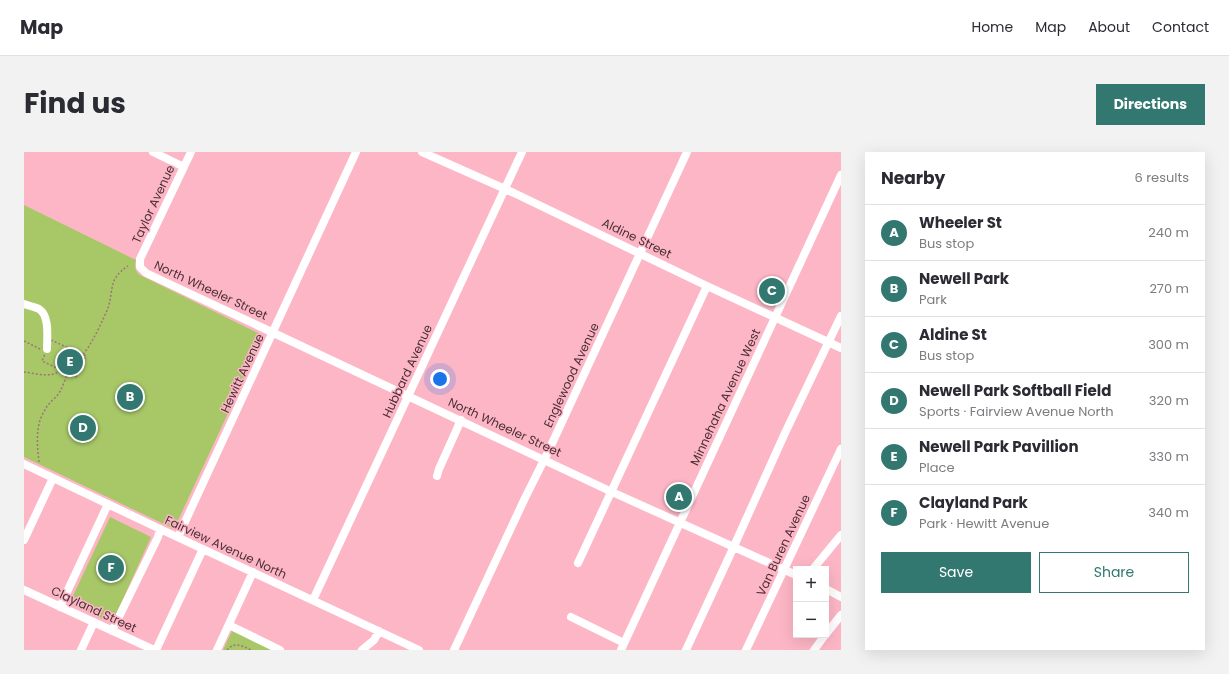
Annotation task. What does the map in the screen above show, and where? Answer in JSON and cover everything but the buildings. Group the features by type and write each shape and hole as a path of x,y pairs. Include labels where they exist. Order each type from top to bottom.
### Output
{"street":[{"path":"153,152 184,167"},
{"name":"Taylor Avenue","path":"140,267 140,259 191,152"},
{"name":"Hewitt Avenue","path":"178,537 356,152"},
{"name":"Aldine Street","path":"422,152 504,189 841,348"},
{"name":"Hubbard Avenue","path":"313,600 522,152"},
{"name":"Englewood Avenue","path":"454,650 687,152"},
{"name":"Minnehaha Avenue West","path":"622,646 841,176"},
{"name":"North Wheeler Street","path":"140,267 146,273 409,395 612,492 793,574"},
{"path":"578,563 707,286"},
{"path":"24,304 36,308 44,314 46,319 46,351"},
{"path":"686,650 785,433 841,316"},
{"path":"437,476 461,420"},
{"name":"Van Buren Avenue","path":"746,650 841,449"},
{"name":"Fairview Avenue North","path":"24,464 420,650"},
{"path":"24,540 27,527 53,478"},
{"path":"60,607 108,504"},
{"path":"112,631 158,537 160,529"},
{"path":"815,566 841,535"},
{"path":"155,650 203,549"},
{"path":"217,650 253,572"},
{"name":"Clayland Street","path":"24,590 155,650"},
{"path":"829,591 841,597"},
{"path":"829,631 841,615"},
{"path":"571,617 622,646"},
{"path":"81,650 94,622"},
{"path":"229,625 280,650"},
{"path":"362,650 374,640 379,631"},
{"path":"814,650 824,638"}],"path":[{"path":"82,354 92,342 108,308 112,285 116,276 128,266"},
{"path":"52,340 86,356 76,377 42,361 46,351 52,340"},
{"path":"24,341 46,351"},
{"path":"24,372 50,375 60,370"},
{"path":"39,462 38,426 45,409 59,393 68,373"},
{"path":"228,650 234,645 251,650"}],"green space":[{"path":"24,205 136,260 135,268 140,275 264,336 174,529 24,457"},
{"path":"110,517 151,537 114,619 107,621 73,605 71,600"},
{"path":"232,631 274,650 223,650"}],"place":[{"name":"Aldine St","path":"772,291"},
{"name":"Newell Park Pavillion","path":"70,362"},
{"name":"Newell Park","path":"130,397"},
{"name":"Newell Park Softball Field","path":"83,428"},
{"name":"Wheeler St","path":"679,497"},
{"name":"Clayland Park","path":"111,568"}]}
